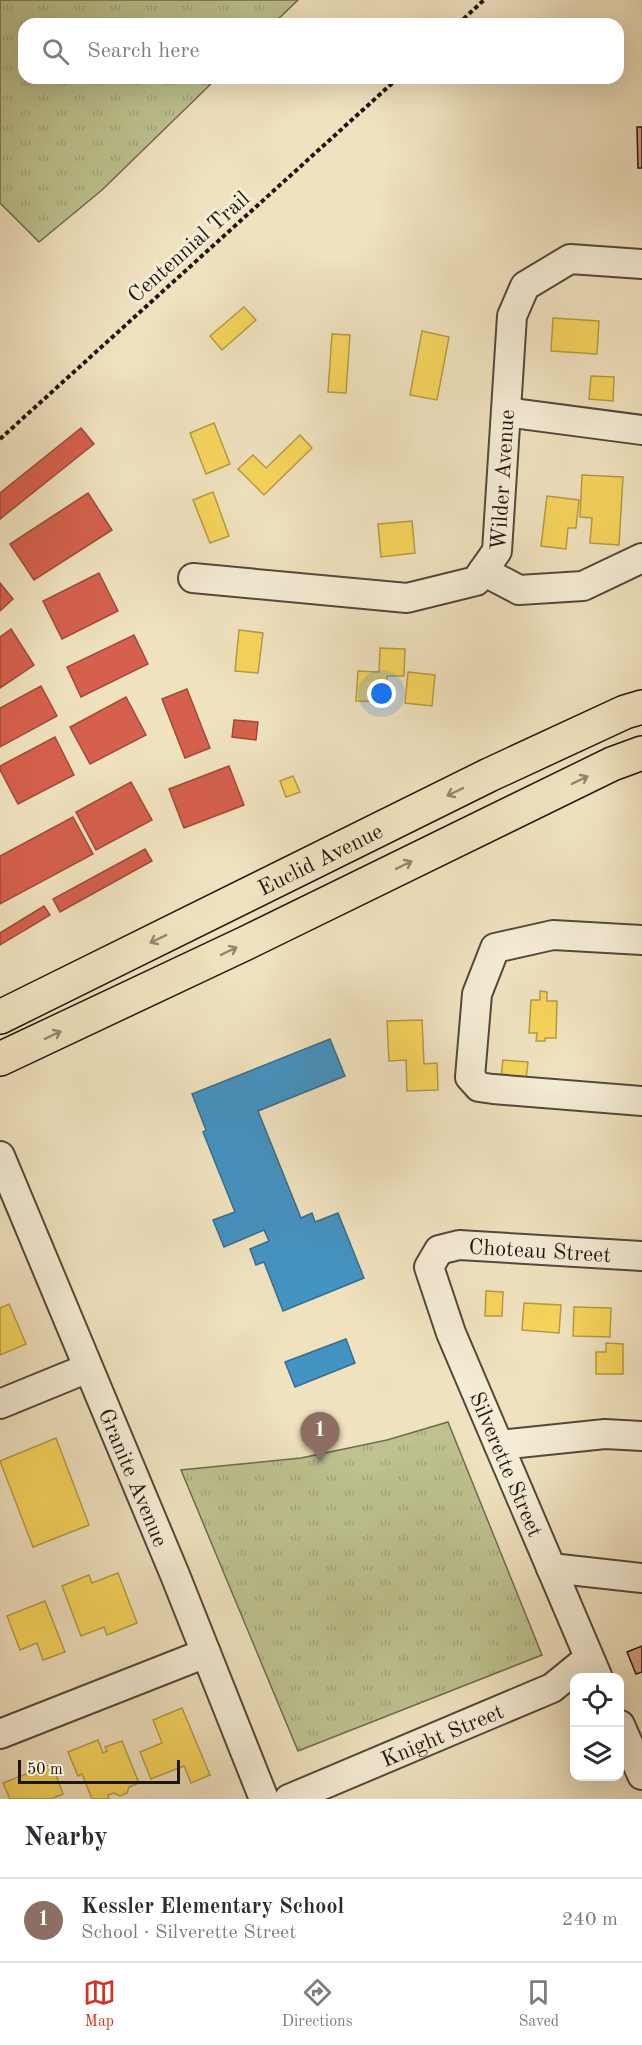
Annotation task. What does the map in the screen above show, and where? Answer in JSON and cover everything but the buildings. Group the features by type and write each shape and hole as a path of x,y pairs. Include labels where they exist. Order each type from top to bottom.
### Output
{"highway":[{"name":"Euclid Avenue","path":"0,1017 489,775 642,706"},
{"name":"Euclid Avenue","path":"0,1059 246,943 612,764 642,753"},
{"path":"489,775 511,813"}],"street":[{"name":"Wilder Avenue","path":"193,578 407,598 476,581 497,551 512,316 525,286 570,259 642,264"},
{"path":"506,412 642,430"},
{"path":"483,571 519,590 583,586 642,558"},
{"path":"642,940 553,935 495,948 477,994 470,1077 479,1087 493,1089 642,1101"},
{"name":"Granite Avenue","path":"0,1156 264,1799"},
{"name":"Choteau Street","path":"439,1250 459,1245 642,1256"},
{"name":"Silverette Street","path":"439,1250 429,1267 451,1333 594,1667"},
{"path":"0,1404 88,1368"},
{"path":"499,1445 605,1434 642,1436"},
{"path":"551,1568 642,1578"},
{"path":"0,1734 206,1653"},
{"name":"Knight Street","path":"289,1799 552,1688 594,1667"},
{"path":"621,1727 642,1776"}],"path":[{"path":"464,18 484,0"},
{"name":"Centennial Trail","path":"0,439 391,84"}],"green space":[{"path":"0,0 298,0 279,18 18,18 18,84 211,84 102,190 39,242 0,203"},
{"path":"448,1422 542,1655 298,1751 181,1470 301,1458 387,1440"}],"place":[{"name":"Kessler Elementary School","path":"320,1462"}]}
